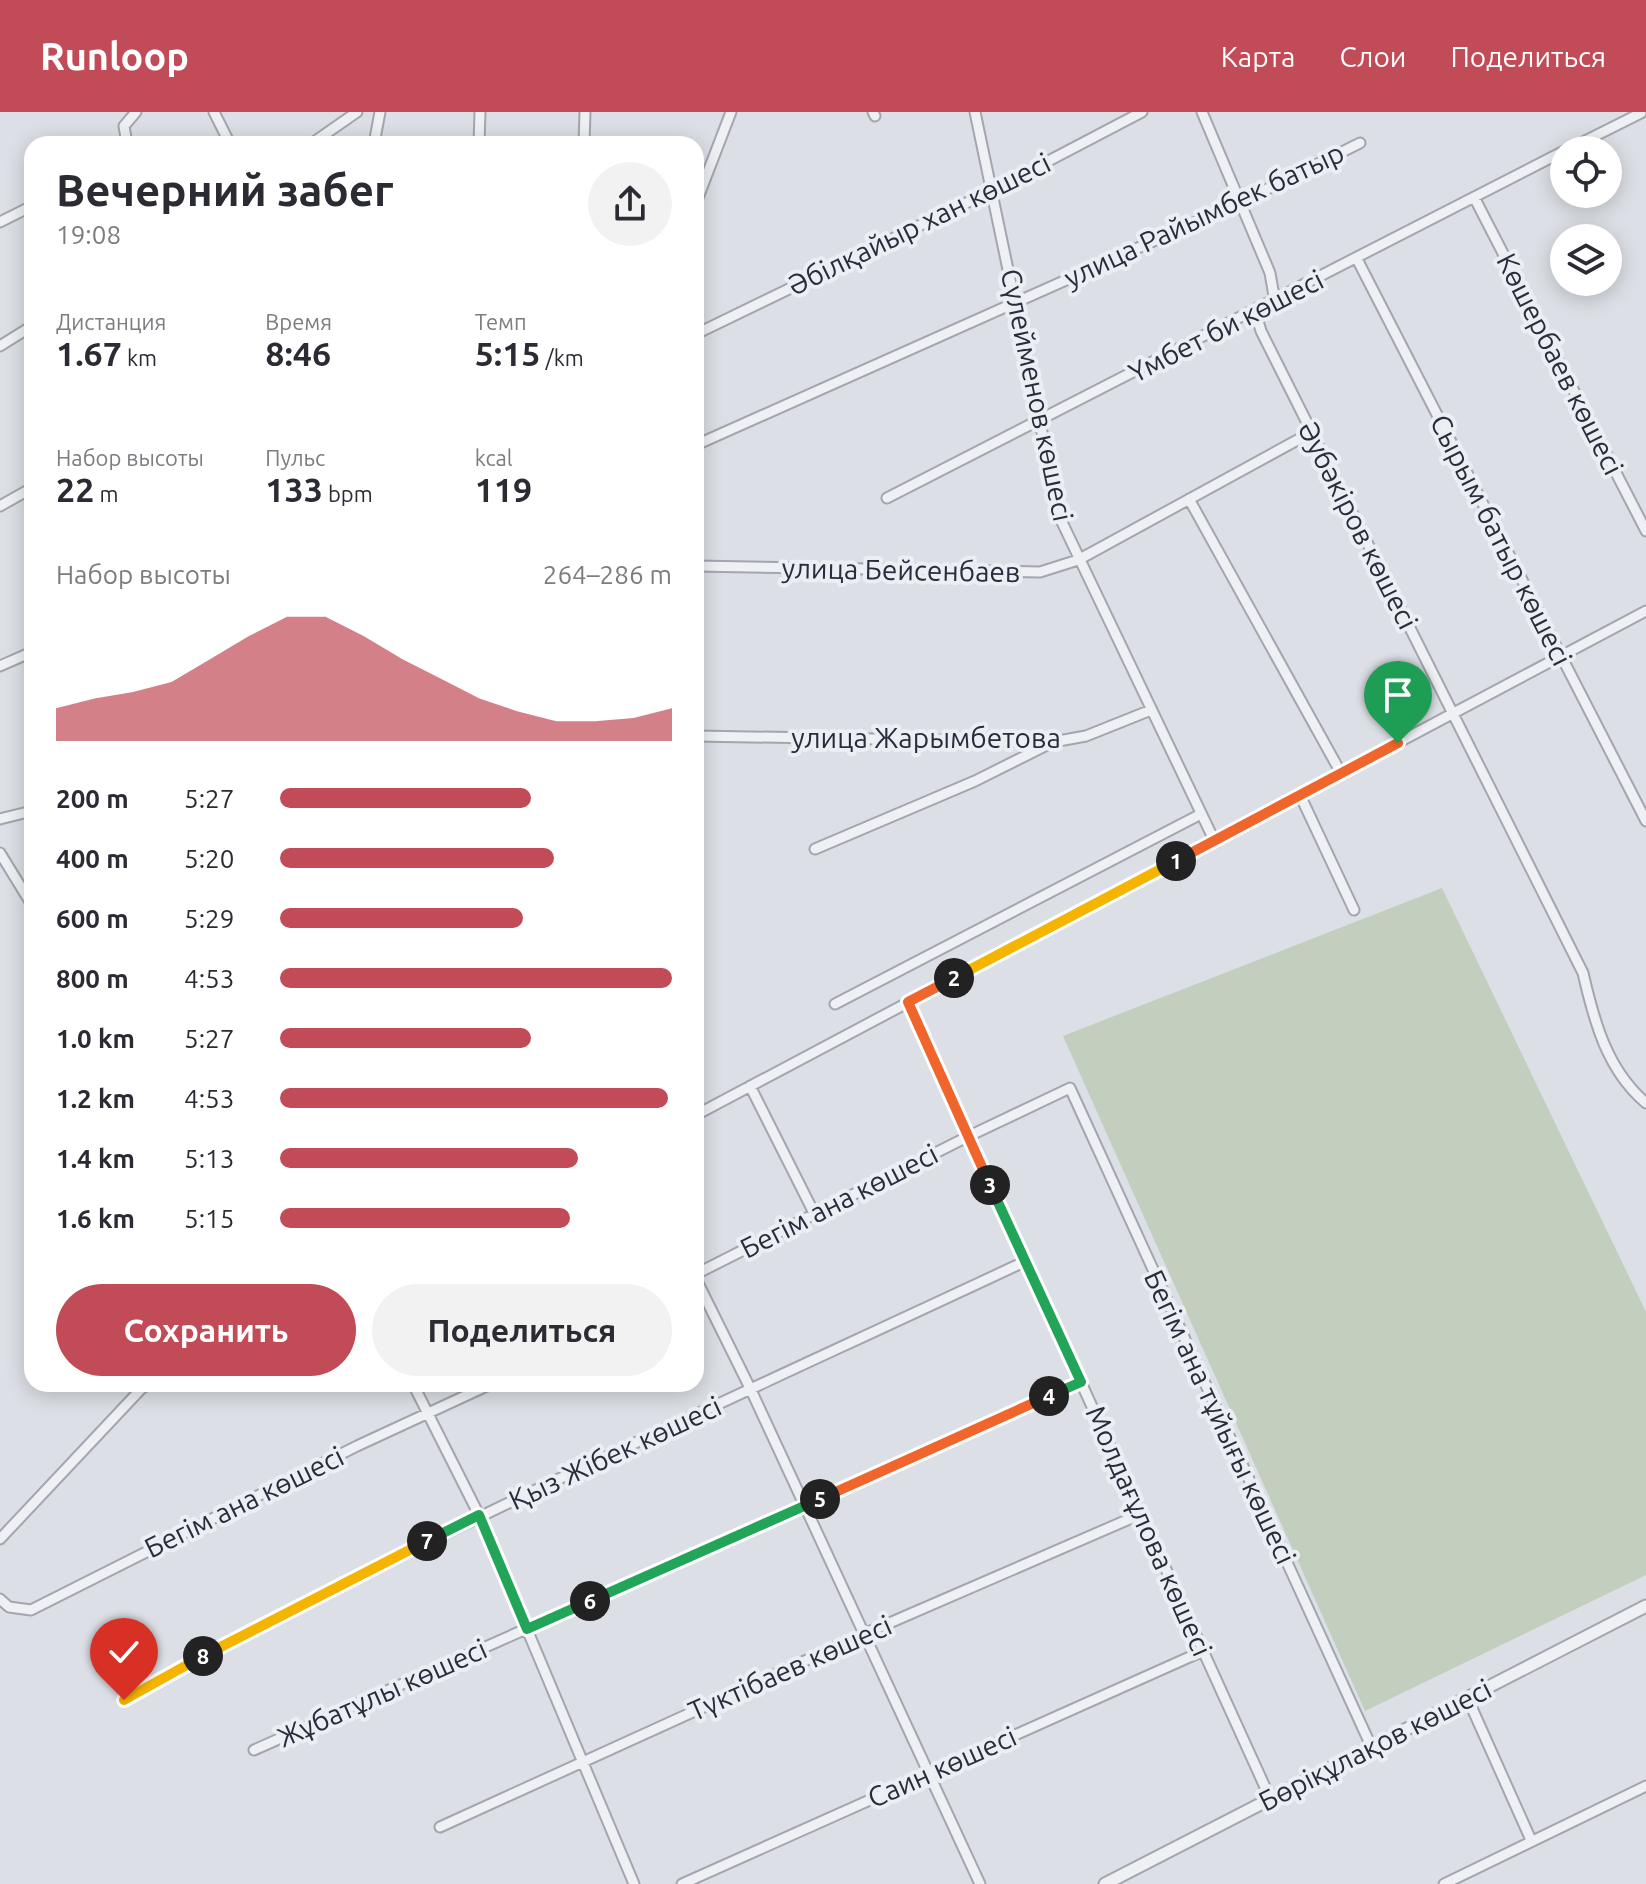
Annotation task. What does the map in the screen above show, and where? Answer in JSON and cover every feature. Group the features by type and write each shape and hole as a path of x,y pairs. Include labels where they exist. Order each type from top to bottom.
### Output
{"street":[{"path":"126,136 124,126 136,112"},
{"path":"214,112 226,136"},
{"path":"322,136 357,112"},
{"path":"376,136 380,112"},
{"path":"479,136 480,112"},
{"path":"584,136 585,112"},
{"path":"704,182 731,112"},
{"name":"Сүлейменов көшесі","path":"975,112 1060,518 1214,840"},
{"name":"Әбілқайыр хан көшесі","path":"704,330 993,190 1142,112"},
{"path":"1202,112 1270,273 1275,302"},
{"path":"1641,112 1646,123"},
{"name":"Үмбет би көшесі","path":"1594,136 1641,112"},
{"name":"улица Райымбек батыр","path":"704,441 1241,202 1360,143"},
{"name":"Үмбет би көшесі","path":"887,498 1550,159"},
{"name":"Көшербаев көшесі","path":"1474,197 1646,531"},
{"path":"0,222 24,210"},
{"name":"Сырым батыр көшесі","path":"1357,259 1646,821"},
{"name":"Әубәкіров көшесі","path":"1275,302 1258,321 1261,331 1583,973 1606,1050 1619,1075 1646,1103"},
{"path":"0,346 24,331"},
{"name":"улица Бейсенбаев","path":"704,566 1001,574 1040,572 1078,560 1312,432"},
{"path":"0,506 24,492"},
{"path":"1189,499 1341,773"},
{"path":"704,1111 1646,611"},
{"path":"0,666 24,656"},
{"name":"улица Жарымбетова","path":"704,736 1053,742 1086,736 1151,710"},
{"path":"815,849 975,781 1053,742"},
{"path":"1300,795 1354,910"},
{"path":"0,819 24,813"},
{"path":"835,1004 1201,814"},
{"path":"0,853 24,892"},
{"name":"Молдағұлова көшесі","path":"908,1002 1270,1798"},
{"path":"750,1086 814,1213"},
{"name":"Бегім ана көшесі","path":"704,1273 814,1213 1070,1088"},
{"name":"Бегім ана тұйығы көшесі","path":"1070,1088 1371,1746"},
{"name":"Қыз Жібек көшесі","path":"124,1700 237,1638 479,1515 1026,1261"},
{"path":"704,1293 980,1884"},
{"name":"Жұбатұлы көшесі","path":"254,1750 1081,1382"},
{"path":"0,1539 139,1392"},
{"path":"417,1392 479,1515 634,1884"},
{"name":"Бегім ана көшесі","path":"0,1599 9,1607 31,1610 474,1392"},
{"name":"Түктібаев көшесі","path":"440,1827 864,1634 1141,1514"},
{"name":"Бөріқұлақов көшесі","path":"1105,1884 1646,1606"},
{"name":"Саин көшесі","path":"682,1884 1203,1651"},
{"path":"1467,1697 1531,1840"},
{"path":"1444,1884 1646,1786"}],"green space":[{"path":"1442,888 1646,1312 1646,1575 1365,1711 1063,1036"}],"route":[{"path":"124,1700 237,1638 479,1515 527,1629 1081,1382 908,1002 1398,743"}]}
